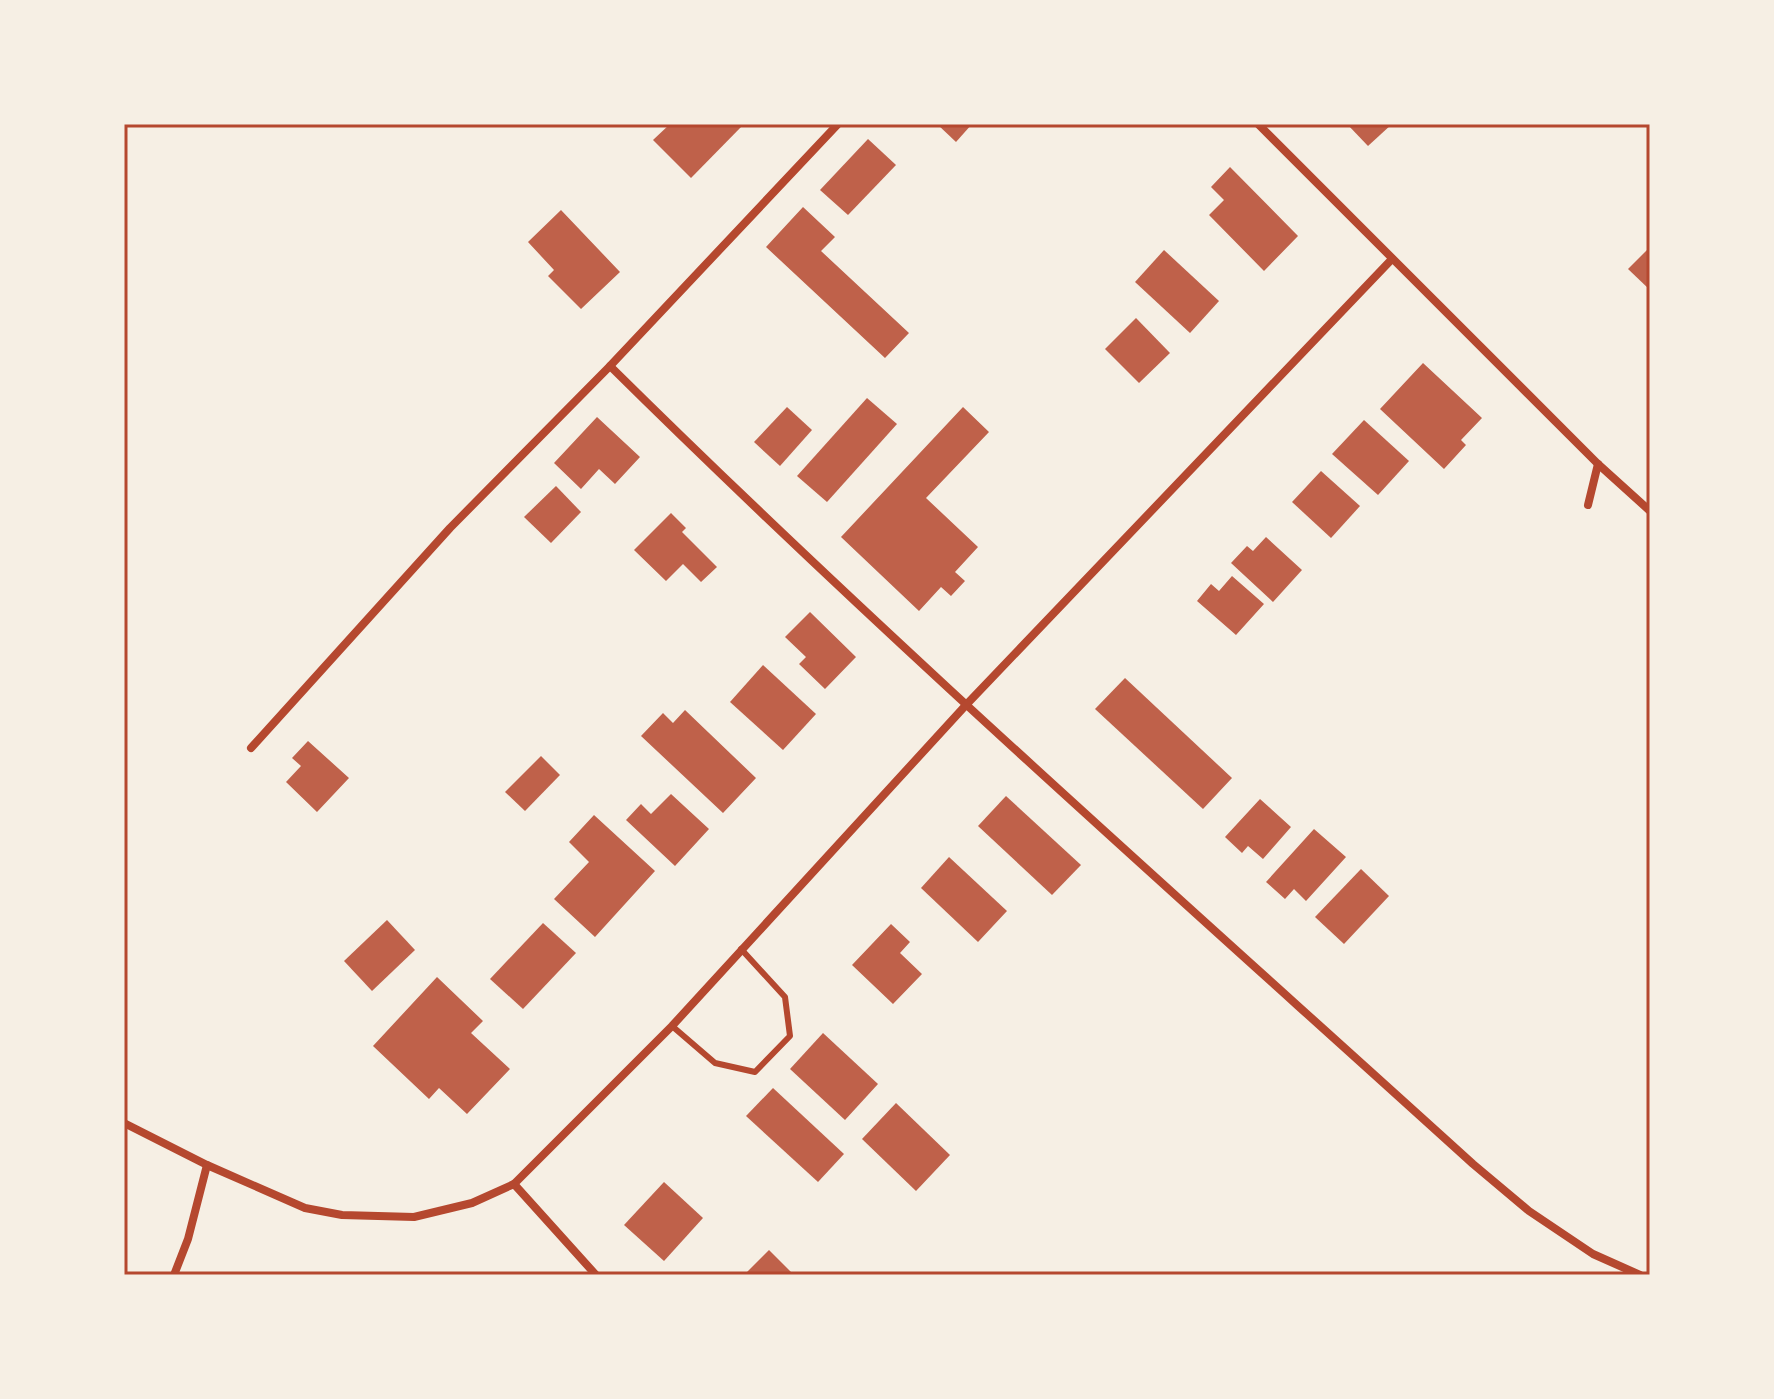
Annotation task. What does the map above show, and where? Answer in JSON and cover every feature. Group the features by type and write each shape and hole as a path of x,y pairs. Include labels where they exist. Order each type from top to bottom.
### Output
{"street":[{"path":"251,748 450,528 610,366 838,124"},
{"path":"1258,124 1598,464 1650,511"},
{"path":"124,1123 207,1165 305,1208 366,1217 414,1217 472,1203 514,1184 672,1026 966,705 1392,259"},
{"path":"610,366 740,494 966,705 1473,1164 1529,1211 1593,1254 1640,1275"},
{"path":"1588,505 1598,464"},
{"path":"174,1275 188,1239 207,1165"},
{"path":"514,1184 596,1275"}],"lane":[{"path":"672,1026 715,1063 755,1072 790,1036 785,997 741,949"}],"building":[{"path":"670,124 744,124 691,178 653,140"},
{"path":"937,124 972,124 956,142"},
{"path":"1347,124 1392,124 1368,146"},
{"path":"868,139 896,165 848,215 820,190"},
{"path":"1230,167 1298,236 1264,271 1209,215 1224,200 1211,187"},
{"path":"803,207 835,237 821,251 909,333 885,358 766,247"},
{"path":"561,210 620,272 581,309 548,276 554,270 528,242"},
{"path":"1650,247 1650,290 1628,269"},
{"path":"1164,250 1219,301 1190,333 1135,282"},
{"path":"1136,318 1170,353 1139,383 1105,349"},
{"path":"1423,363 1482,418 1461,440 1466,445 1444,469 1380,409"},
{"path":"867,398 897,424 827,502 797,476"},
{"path":"787,407 812,430 780,466 754,442"},
{"path":"963,407 989,432 926,498 978,547 955,572 965,581 951,596 941,587 919,611 841,537"},
{"path":"597,417 640,457 615,484 599,469 581,489 554,463"},
{"path":"1364,420 1409,461 1378,495 1332,454"},
{"path":"1321,471 1360,506 1331,538 1292,502"},
{"path":"556,486 581,512 551,543 524,517"},
{"path":"671,513 686,528 682,532 717,567 701,582 683,564 666,581 634,550"},
{"path":"1266,537 1302,570 1273,602 1231,563 1247,546 1253,551"},
{"path":"1232,576 1264,604 1236,635 1197,601 1211,584 1219,591"},
{"path":"810,612 856,657 825,689 799,664 806,657 785,637"},
{"path":"763,665 816,714 783,750 730,702"},
{"path":"1125,678 1232,778 1203,809 1095,709"},
{"path":"685,710 756,778 723,813 641,736 663,713 673,723"},
{"path":"308,741 349,778 317,812 286,782 301,766 292,758"},
{"path":"541,756 560,775 525,811 505,792"},
{"path":"671,794 709,829 675,866 626,820 641,804 651,814"},
{"path":"1006,796 1081,865 1052,895 978,826"},
{"path":"1260,799 1291,827 1263,859 1248,846 1242,853 1225,837"},
{"path":"594,815 655,871 595,937 554,899 589,862 569,842"},
{"path":"1314,829 1346,857 1306,901 1294,889 1285,899 1266,882"},
{"path":"949,857 1007,911 978,942 921,888"},
{"path":"1361,869 1389,896 1344,944 1315,917"},
{"path":"387,920 415,950 372,991 344,961"},
{"path":"543,923 576,953 523,1009 490,979"},
{"path":"891,924 910,942 900,953 922,974 893,1004 852,965"},
{"path":"437,977 483,1021 471,1033 510,1069 467,1114 439,1088 429,1099 373,1046"},
{"path":"823,1033 878,1084 845,1120 790,1069"},
{"path":"773,1088 844,1154 818,1182 746,1116"},
{"path":"896,1103 950,1155 916,1191 862,1139"},
{"path":"664,1182 703,1218 664,1261 624,1225"},
{"path":"769,1250 794,1275 744,1275"}]}
